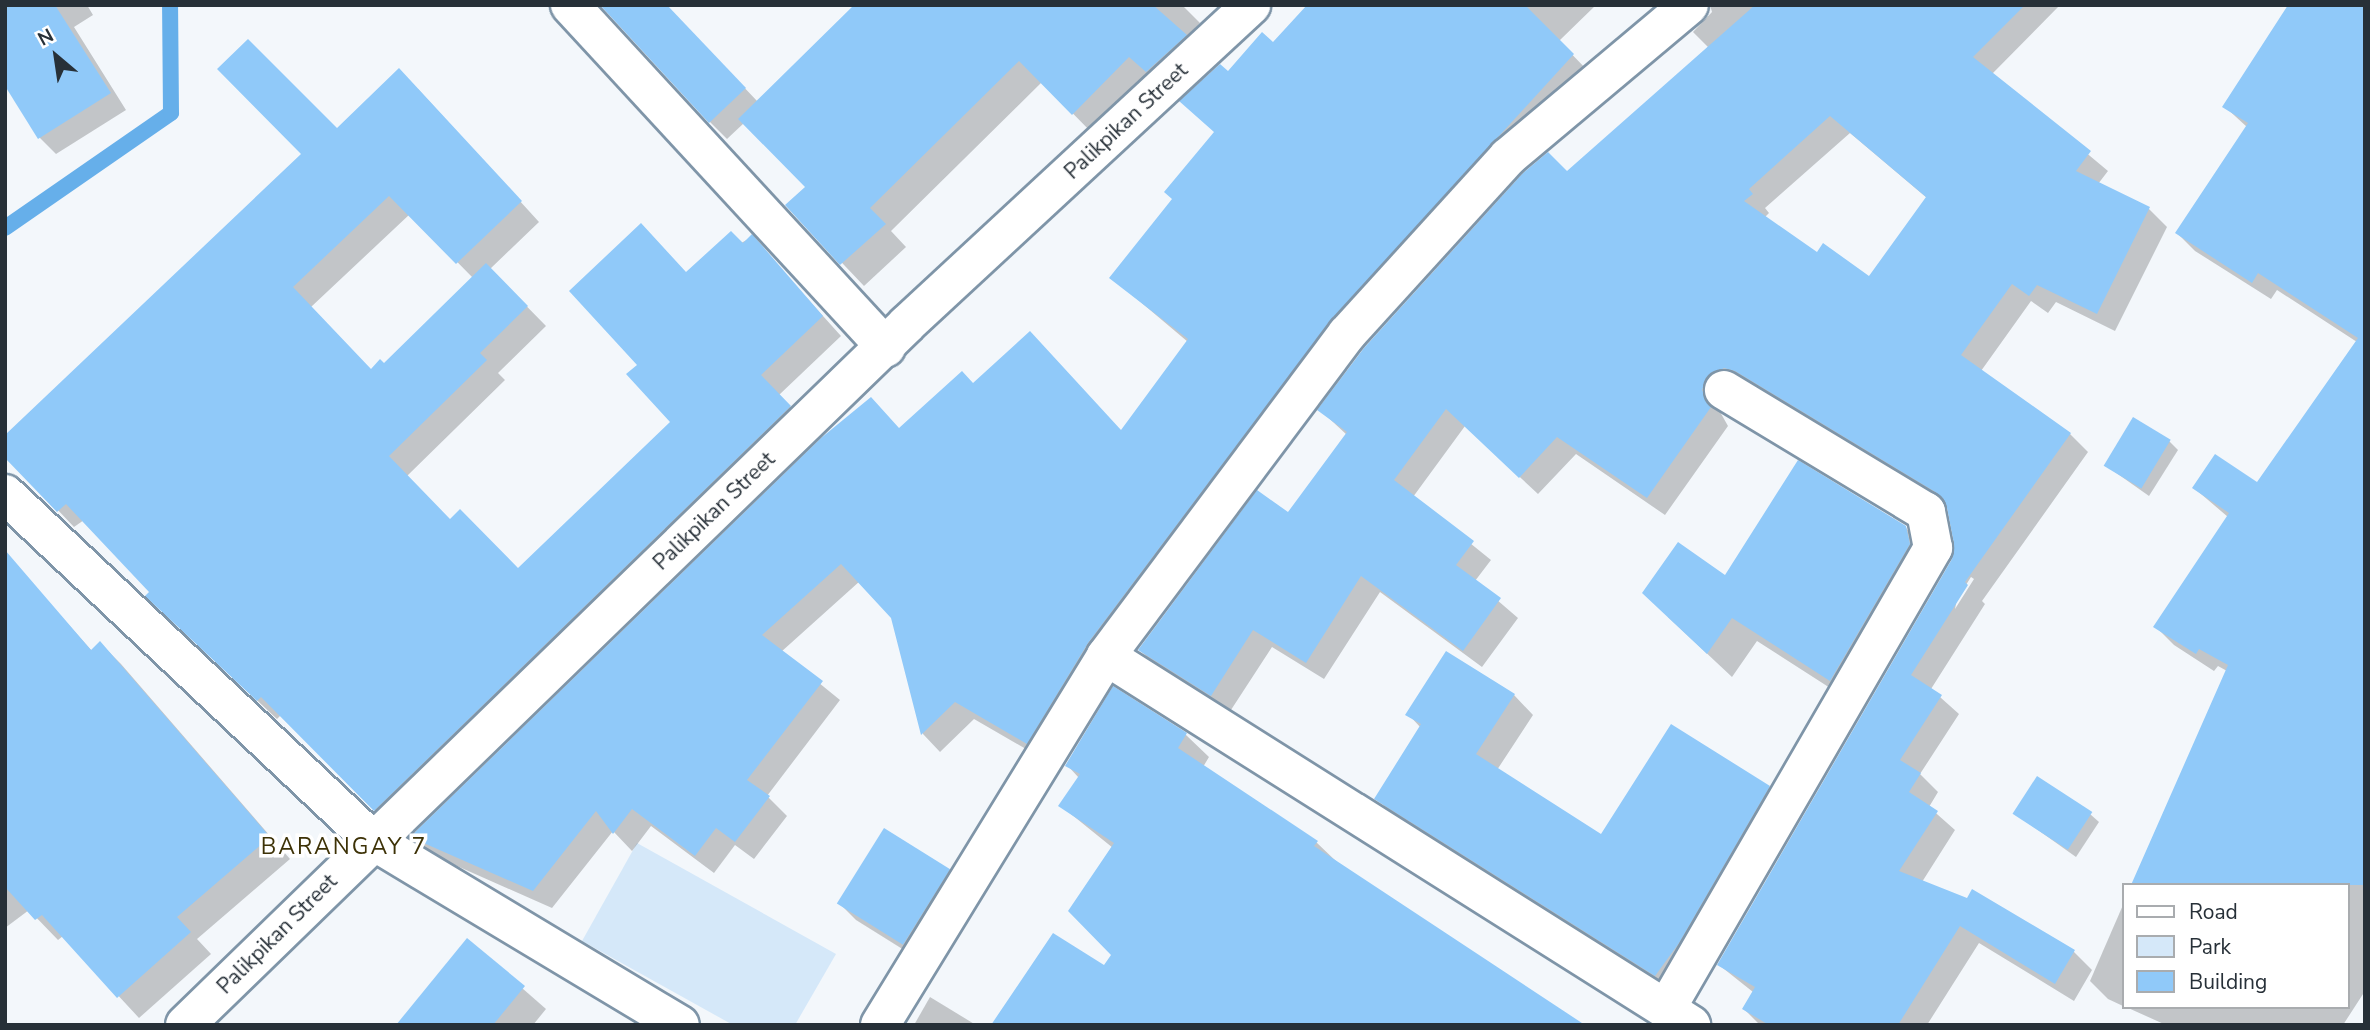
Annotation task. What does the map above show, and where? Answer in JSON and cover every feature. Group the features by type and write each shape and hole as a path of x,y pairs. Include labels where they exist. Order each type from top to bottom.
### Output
{"street":[{"path":"570,5 886,347"},
{"name":"Palikpikan Street","path":"185,1025 372,840 886,347 1251,5"},
{"path":"880,1025 1106,656 1347,334 1508,157 1689,5"},
{"path":"1106,656 1678,1017 1933,548 1926,512 1724,390"},
{"path":"5,494 372,840 680,1025"}],"green space":[{"path":"637,843 836,954 795,1025 733,1025 582,941"}],"building":[{"path":"5,5 55,5 111,93 38,139 5,86"},
{"path":"600,5 667,5 746,88 709,123"},
{"path":"854,5 1153,5 1187,35 1146,72 1129,57 1072,115 1019,61 870,208 886,224 840,265 785,205 805,187 738,119"},
{"path":"1307,5 1525,5 1574,54 1330,321 1088,643 1027,744 955,702 921,735 891,618 841,564 762,635 823,681 747,780 770,796 735,842 716,828 695,856 632,809 613,834 596,811 533,891 410,837 821,438 871,397 899,428 962,371 973,383 1030,331 1121,430 1188,339 1109,278 1172,199 1164,192 1214,132 1179,101 1220,64 1228,71 1262,32 1273,42"},
{"path":"1755,5 2025,5 1973,57 2091,151 2076,171 2150,207 2097,314 2037,285 2029,296 2012,284 1961,355 2071,433 1965,582 1968,585 1911,675 1942,695 1900,760 1921,773 1909,792 1938,811 1899,871 1967,898 1972,889 2075,950 2055,984 1960,926 1898,1025 1769,1025 1742,1009 1755,987 1717,965 1952,559 1954,544 1947,508 1937,493 1735,371 1724,368 1706,378 1702,390 1711,407 1647,498 1557,437 1519,478 1446,409 1394,480 1474,541 1456,565 1501,598 1463,651 1361,576 1306,663 1253,630 1211,696 1138,650 1257,490 1288,512 1347,432 1317,410 1364,348 1523,173 1548,152 1567,171","holes":["1830,116 1926,197 1869,276 1823,243 1817,252 1744,201 1753,194 1749,189"]},
{"path":"2288,5 2365,5 2365,885 2132,883 2228,665 2199,649 2196,654 2153,627 2229,513 2192,488 2215,454 2257,482 2358,338 2258,273 2252,283 2175,233 2248,123 2222,107"},
{"path":"248,39 337,128 399,68 522,201 456,264 389,196 293,287 371,369 380,359 384,363 486,263 528,306 480,353 487,360 389,456 450,519 460,509 518,568 670,422 626,374 637,365 569,291 641,223 686,272 731,231 743,243 752,234 823,316 761,375 791,406 374,811 261,697 257,701 145,596 149,592 66,504 57,512 5,458 5,435 301,154 217,69"},
{"path":"2133,417 2171,440 2141,489 2104,466"},
{"path":"1798,460 1906,526 1910,544 1830,681 1732,618 1707,654 1642,593 1678,542 1725,575"},
{"path":"5,550 91,650 100,641 270,837 177,917 191,932 117,998 42,915 35,920 5,887"},
{"path":"1446,651 1515,694 1476,754 1601,834 1671,724 1770,786 1679,943 1655,976 1374,799 1421,724 1405,715"},
{"path":"1113,686 1187,733 1178,748 1318,841 1314,846 1585,1025 991,1025 1053,933 1104,965 1111,955 1068,911 1114,843 1058,806 1080,774 1065,766"},
{"path":"2037,776 2092,812 2068,850 2012,814"},
{"path":"884,828 950,869 903,945 837,903"},
{"path":"467,938 525,986 493,1025 396,1025"}],"waterway":[{"path":"5,228 171,113 170,5"}],"district":[{"name":"BARANGAY 7","path":"344,847"}]}
